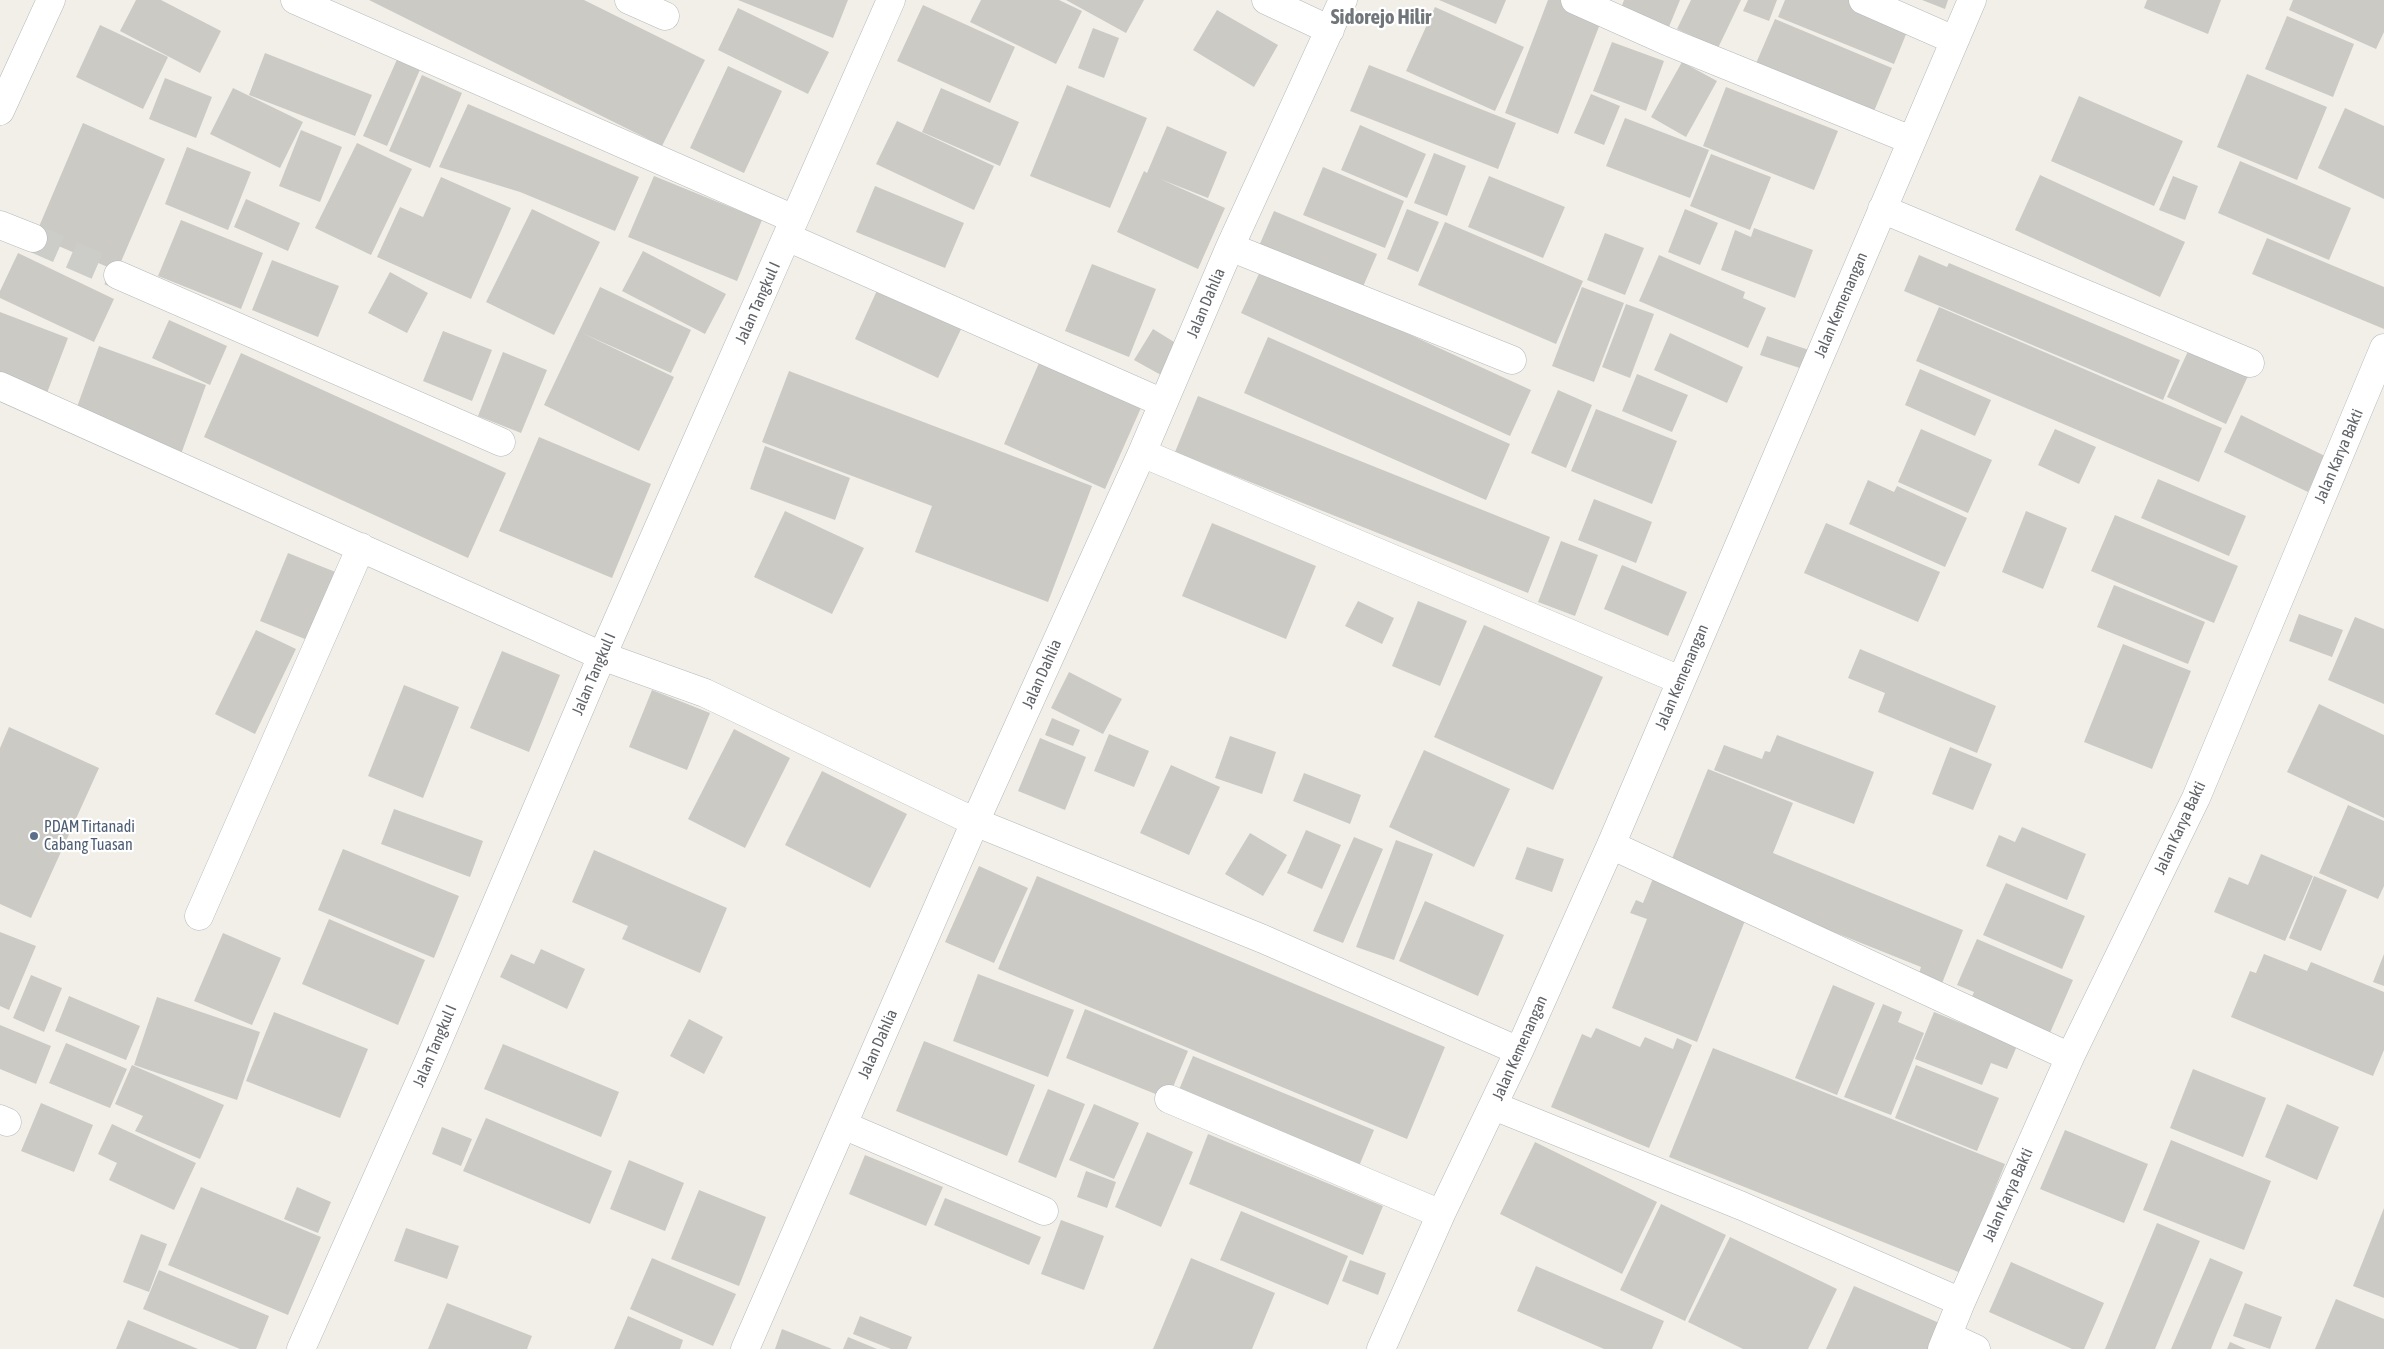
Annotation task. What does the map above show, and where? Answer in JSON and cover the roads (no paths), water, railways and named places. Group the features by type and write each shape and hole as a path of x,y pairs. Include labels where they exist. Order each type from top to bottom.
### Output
{"street":[{"path":"0,111 51,0"},
{"path":"295,0 790,228 1163,403"},
{"path":"629,0 665,16"},
{"name":"Jalan Tangkul I","path":"301,1349 430,1059 602,656 891,0"},
{"path":"1266,0 1330,30"},
{"name":"Jalan Dahlia","path":"745,1349 975,822 1142,453 1230,247 1343,0"},
{"path":"1575,0 1669,42 1911,140"},
{"path":"1863,0 1954,40"},
{"name":"Jalan Kemenangan","path":"1381,1349 1441,1214 1520,1051 1611,845 1972,0"},
{"path":"1882,209 2250,363"},
{"path":"0,225 32,238"},
{"path":"1230,247 1512,360"},
{"path":"118,275 501,442"},
{"name":"Jalan Karya Bakti","path":"1945,1343 1961,1302 2070,1057 2196,798 2384,348"},
{"path":"0,386 602,656 705,693 975,822 1262,940 1520,1051"},
{"path":"1142,453 1680,680"},
{"path":"199,916 362,547"},
{"path":"1611,845 2070,1057"},
{"path":"1169,1099 1441,1214"},
{"path":"1494,1106 1742,1206 1961,1302"},
{"path":"843,1125 1044,1211"},
{"path":"1945,1343 1976,1349"}],"tunnel":[{"path":"33,238 118,275"}],"place":[{"name":"PDAM Tirtanadi Cabang Tuasan","path":"34,836"}],"district":[{"name":"Sidorejo Hilir","path":"1381,17"}]}
